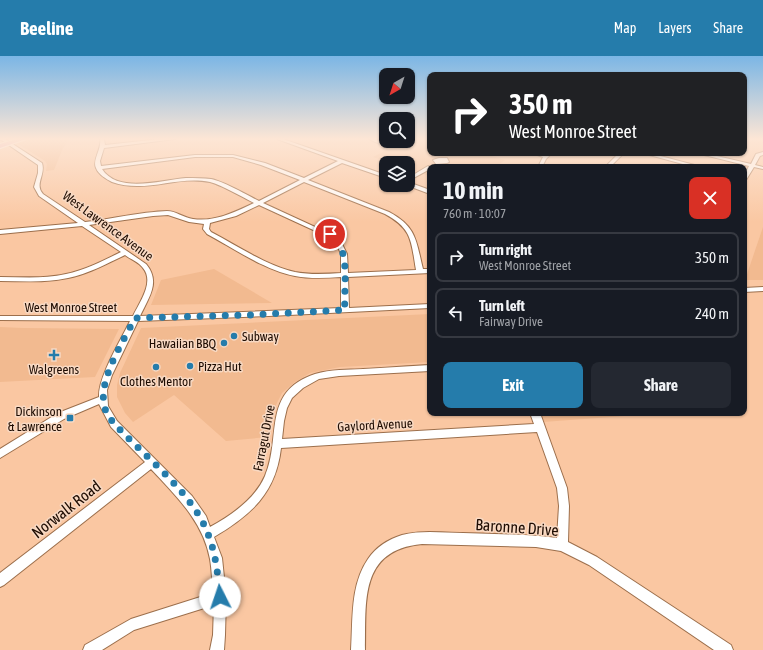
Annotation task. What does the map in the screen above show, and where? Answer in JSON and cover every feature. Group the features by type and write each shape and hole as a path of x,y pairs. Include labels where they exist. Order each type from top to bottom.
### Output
{"street":[{"name":"West Lawrence Avenue","path":"41,167 42,171 36,183 36,190 39,193 148,269 151,279 148,290 108,375 104,390 104,399 107,414 112,421 188,500 202,520 216,558 220,597 217,650"},
{"path":"108,167 98,168 100,172 108,178 125,185 142,186 183,180 204,179 216,182 337,239 344,254 345,310"},
{"path":"269,167 386,213 404,223 412,233 420,271"},
{"path":"0,232 83,224 161,213 174,214 190,221 207,222 229,217 331,167"},
{"path":"358,167 379,174"},
{"path":"747,174 752,167"},
{"path":"415,176 427,169"},
{"path":"415,187 427,191"},
{"path":"207,222 206,229 209,233 279,270 305,276 427,271"},
{"path":"0,279 37,280 68,276 86,271 125,252"},
{"path":"747,290 763,289"},
{"name":"West Monroe Street","path":"0,318 135,318 249,315 427,306"},
{"name":"Farragut Drive","path":"208,534 241,513 260,494 272,471 280,412 284,402 290,394 306,382 333,373 427,368"},
{"path":"0,454 61,416 104,399"},
{"path":"536,416 562,488 564,506 562,545"},
{"name":"Gaylord Avenue","path":"276,444 540,428"},
{"name":"Norwalk Road","path":"0,581 151,462"},
{"name":"Baronne Drive","path":"358,650 363,580 373,562 391,545 410,539 422,538 530,540 562,545 593,561 726,650"},
{"path":"90,650 131,625 220,597"}],"shaded area":[{"path":"47,167 55,167 54,170 46,171"},
{"path":"415,167 427,167 427,175 415,171"},
{"path":"763,227 763,280 747,280 747,274"},
{"path":"214,269 272,303 151,305 161,280"},
{"path":"427,314 427,362 340,367 310,373 295,382 282,393 272,413 268,437 226,441 174,395 133,422 125,413 117,397 117,385 120,373 141,328"},
{"path":"0,327 119,329 95,377 0,382"},
{"path":"540,416 624,416 543,422"}],"place":[{"name":"Subway","path":"234,336"},
{"name":"Hawaiian BBQ","path":"224,343"},
{"name":"Walgreens","path":"54,355"},
{"name":"Pizza Hut","path":"190,366"},
{"name":"Clothes Mentor","path":"156,367"},
{"name":"Dickinson & Lawrence","path":"70,418"}],"route":[{"path":"220,597 216,558 202,520 180,490 151,462 107,414 104,406 104,390 108,375 135,318 249,315 345,310 344,254 337,239 330,234"}]}
